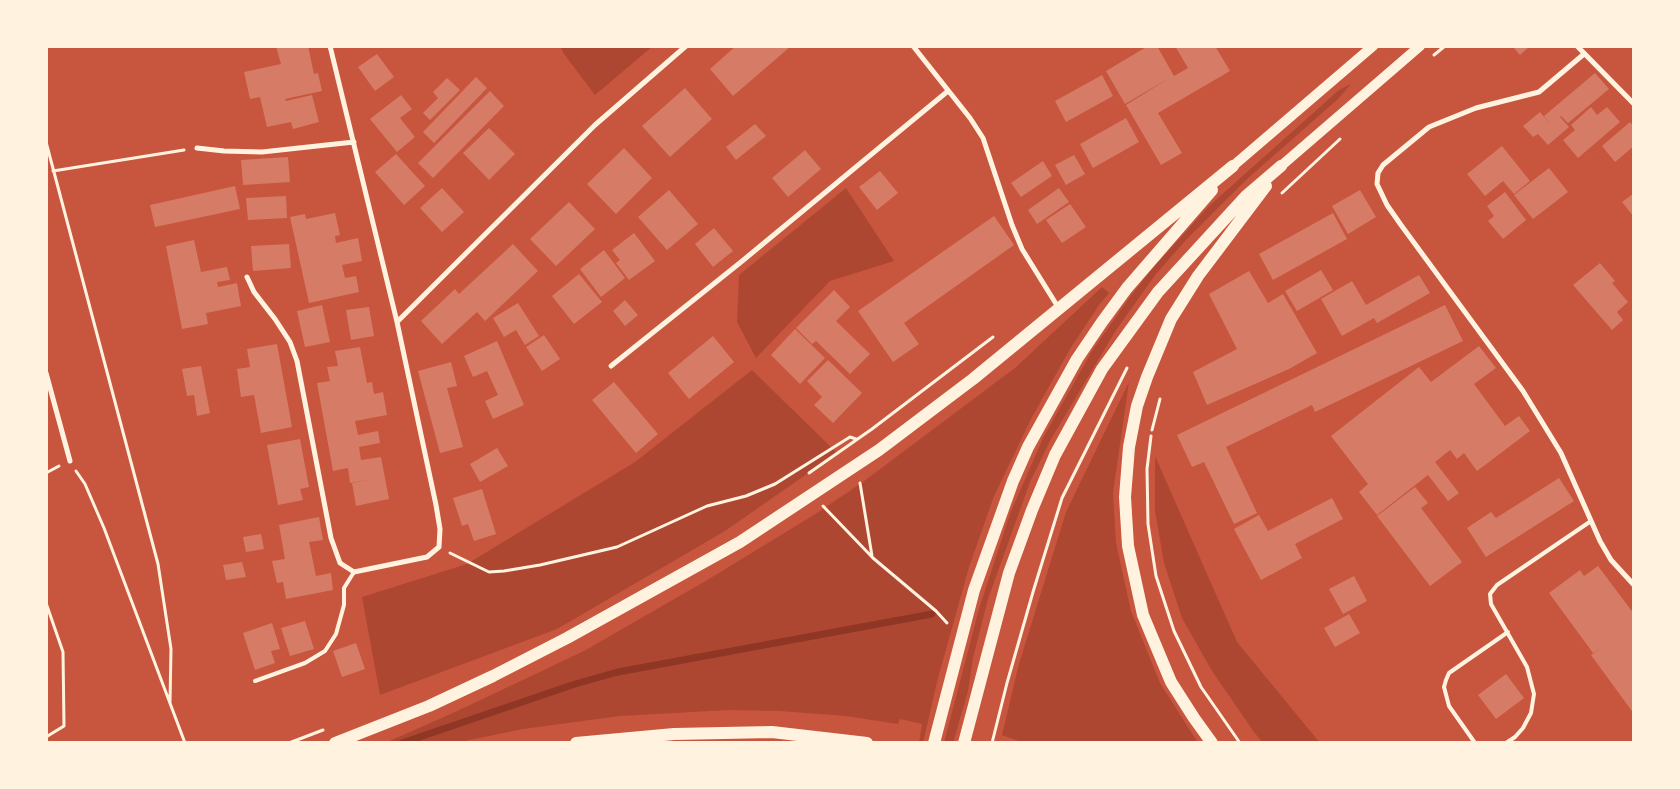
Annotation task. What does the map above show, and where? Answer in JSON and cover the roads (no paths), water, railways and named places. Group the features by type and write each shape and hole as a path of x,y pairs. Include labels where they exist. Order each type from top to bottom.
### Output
{"main road":[{"path":"335,743 429,706 567,638 740,542 857,465 974,379 1233,166 1372,46"},
{"path":"964,743 1009,573 1032,510 1055,455 1102,369 1158,292 1246,196 1420,46"},
{"path":"934,743 974,590 1013,481 1028,447 1077,359 1102,322 1127,288 1233,166"},
{"path":"1212,743 1171,682 1143,615 1128,546 1125,497 1129,447 1137,406 1171,319 1198,276 1281,166"},
{"path":"576,743 674,734 772,732 868,743"}],"street":[{"path":"247,278 254,292 290,342 297,361 331,538 340,562 354,572 427,557 439,547 440,529 436,505 397,322 330,46"},
{"path":"397,322 596,125 686,46"},
{"path":"913,46 983,138 1022,249 1058,308"},
{"path":"1577,46 1634,104"},
{"path":"1584,54 1539,92 1531,96 1476,108 1429,127 1383,165 1378,173 1377,184 1400,225 1523,391 1561,453 1611,560 1634,585"},
{"path":"610,366 741,262 948,91"},
{"path":"197,148 262,152 354,142"},
{"path":"46,373 70,461"}],"lane":[{"path":"1506,743 1523,728 1531,713 1534,694 1527,667 1491,604 1490,594 1497,586 1591,520"},
{"path":"255,681 305,663 325,651 336,634 344,605 344,588 354,572"},
{"path":"1475,743 1448,706 1444,687 1446,680 1450,673 1508,632"}],"waterway":[{"path":"402,743 575,684 618,672 932,614"}]}
